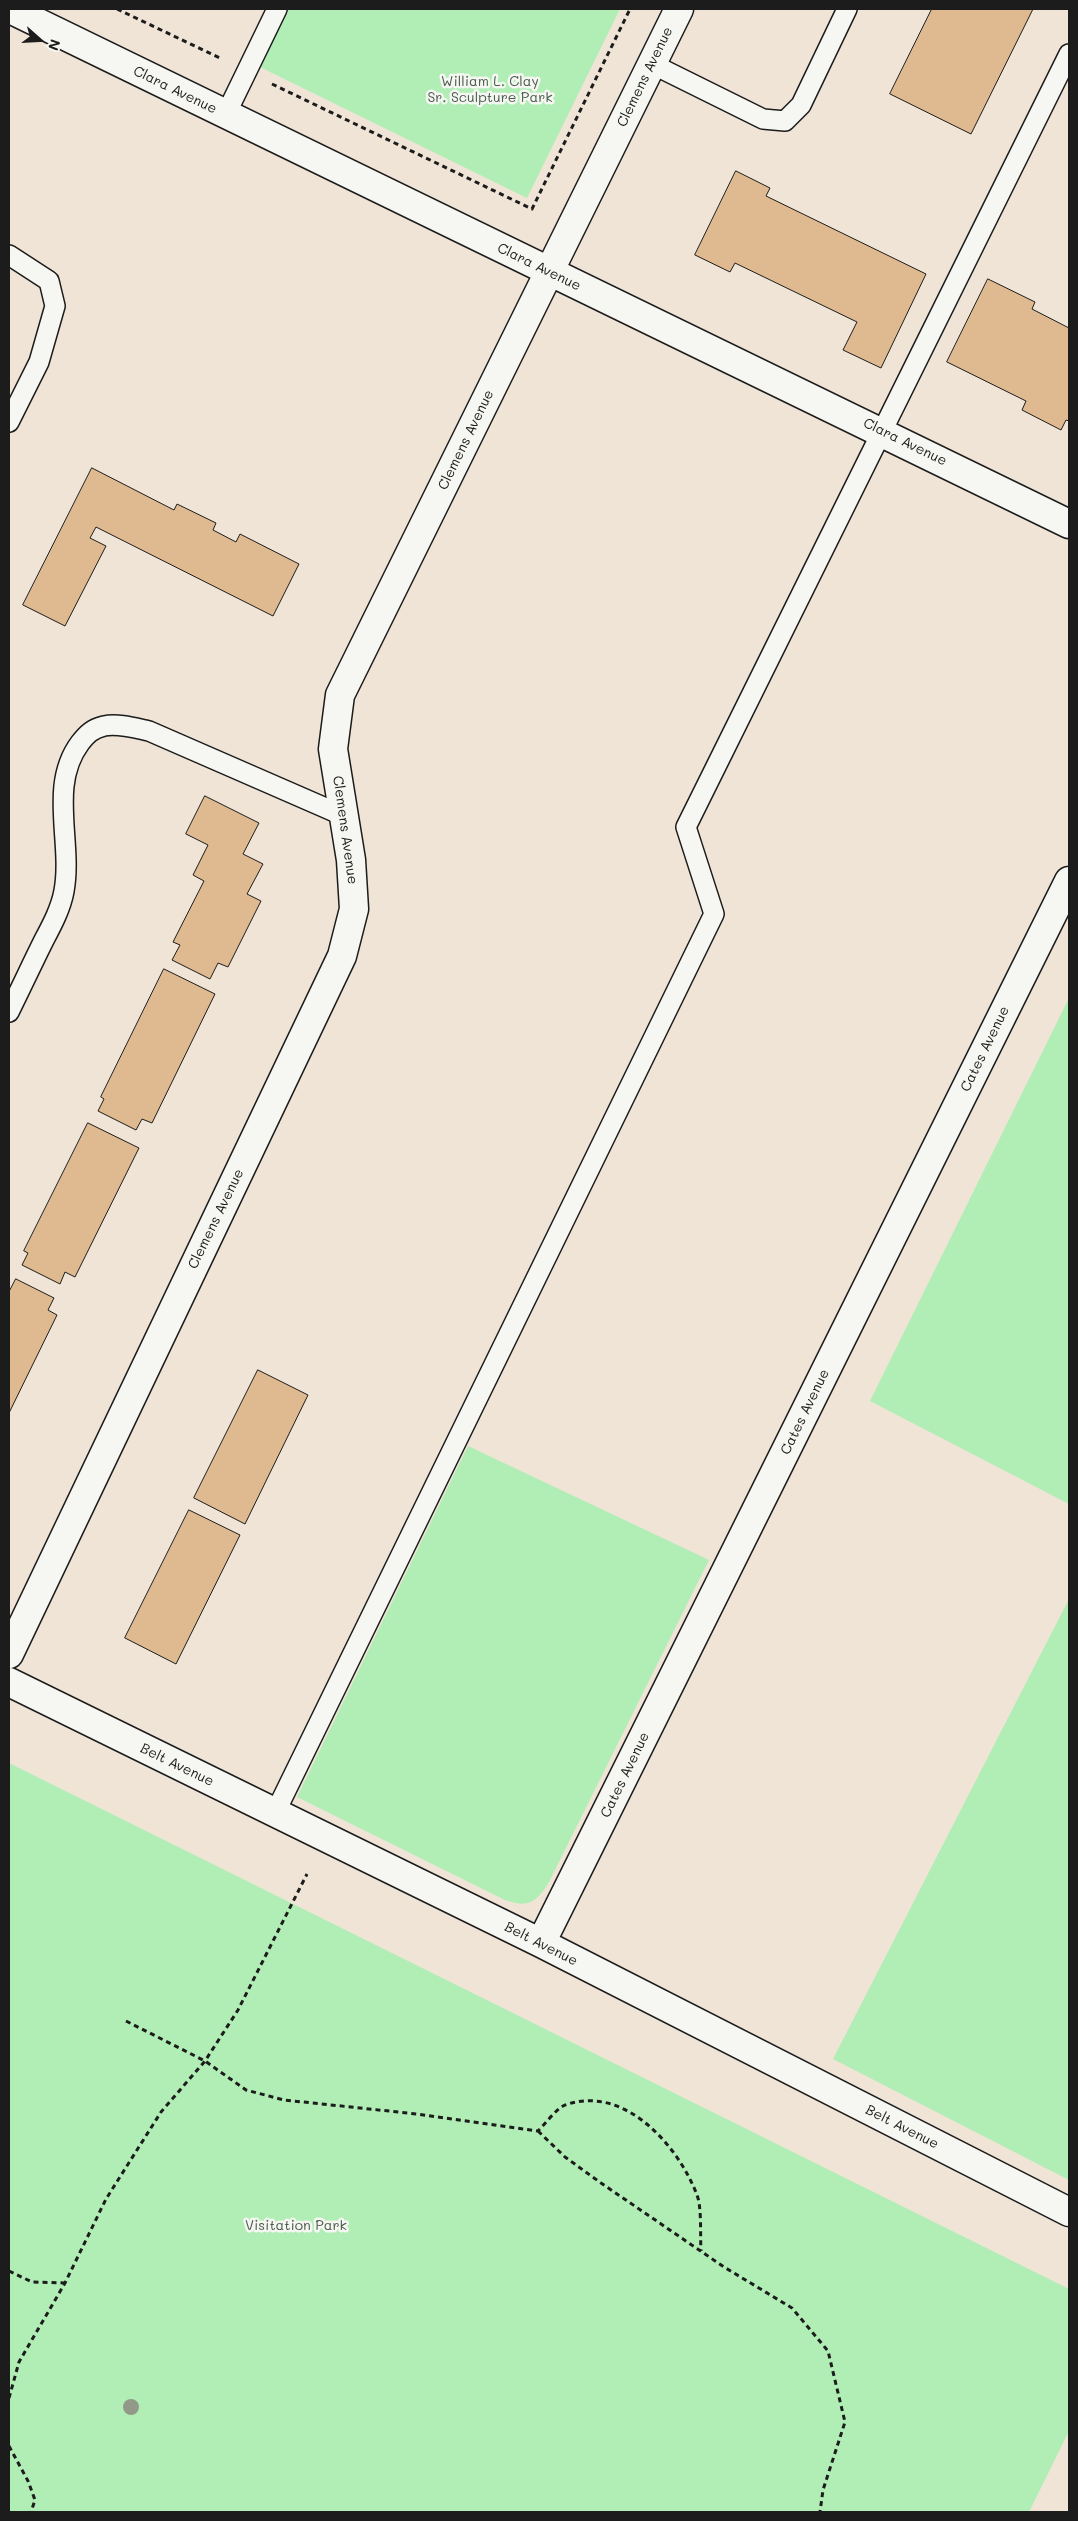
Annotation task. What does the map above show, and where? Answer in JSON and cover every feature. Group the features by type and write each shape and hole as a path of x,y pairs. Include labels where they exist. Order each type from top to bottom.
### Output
{"street":[{"name":"Clara Avenue","path":"10,9 1069,524"},
{"name":"Clemens Avenue","path":"9,1654 342,956 354,909 351,860 333,749 340,695 679,9"},
{"name":"Cates Avenue","path":"541,1943 1069,881"},
{"name":"Belt Avenue","path":"9,1682 541,1943 1069,2212"}],"lane":[{"path":"226,114 277,9"},
{"path":"652,64 763,119 785,122 801,105 847,9"},
{"path":"275,1813 714,914 686,827 1069,54"},
{"path":"9,255 49,281 54,306 39,362 9,422"},
{"path":"9,1012 54,919 64,893 67,866 63,799 65,777 73,752 90,730 105,726 120,726 149,731 344,816"}],"path":[{"path":"117,9 532,210 630,9"},
{"path":"9,2398 19,2362 65,2283 106,2199 161,2112 204,2061 238,2010 307,1874"},
{"path":"126,2021 204,2061 246,2090 284,2100 417,2114 538,2131 566,2157 701,2252 792,2308 828,2351 845,2422 823,2490 820,2512"},
{"path":"538,2131 564,2106 592,2101 620,2108 648,2123 677,2155 698,2196 701,2252"},
{"path":"9,2270 32,2282 65,2283"},
{"path":"9,2379 13,2382"},
{"path":"9,2446 28,2481 35,2500 31,2512"}],"green space":[{"name":"William L. Clay Sr. Sculpture Park","path":"289,9 620,9 527,198 260,67"},
{"path":"1069,998 1069,1504 870,1401"},
{"path":"468,1446 709,1560 548,1884 535,1900 520,1904 505,1900 297,1797"},
{"path":"1069,1599 1069,2180 833,2059"},
{"name":"Visitation Park","path":"9,1763 1069,2289 1069,2431 1029,2512 9,2512"}],"building":[{"path":"932,9 1033,9 971,134 890,94"},
{"path":"736,171 770,188 766,196 926,274 881,368 843,350 857,322 735,263 730,272 695,255"},
{"path":"988,279 1035,302 1032,309 1069,328 1069,421 1066,420 1061,430 1022,410 1026,401 947,362"},
{"path":"92,468 174,510 177,504 216,523 213,530 236,542 240,534 299,564 273,616 96,527 90,538 106,546 65,626 23,605"},
{"path":"205,796 259,823 243,854 263,864 247,894 261,901 228,967 218,963 210,979 172,960 180,945 173,942 204,881 193,875 208,845 186,834"},
{"path":"164,969 215,994 152,1123 142,1119 136,1130 98,1111 104,1099 101,1097"},
{"path":"88,1123 139,1148 75,1277 65,1272 60,1284 22,1265 28,1253 24,1251"},
{"path":"16,1279 54,1298 48,1310 57,1315 9,1413 9,1292"},
{"path":"258,1370 308,1395 245,1524 194,1498"},
{"path":"189,1510 240,1535 176,1664 125,1638"}]}
